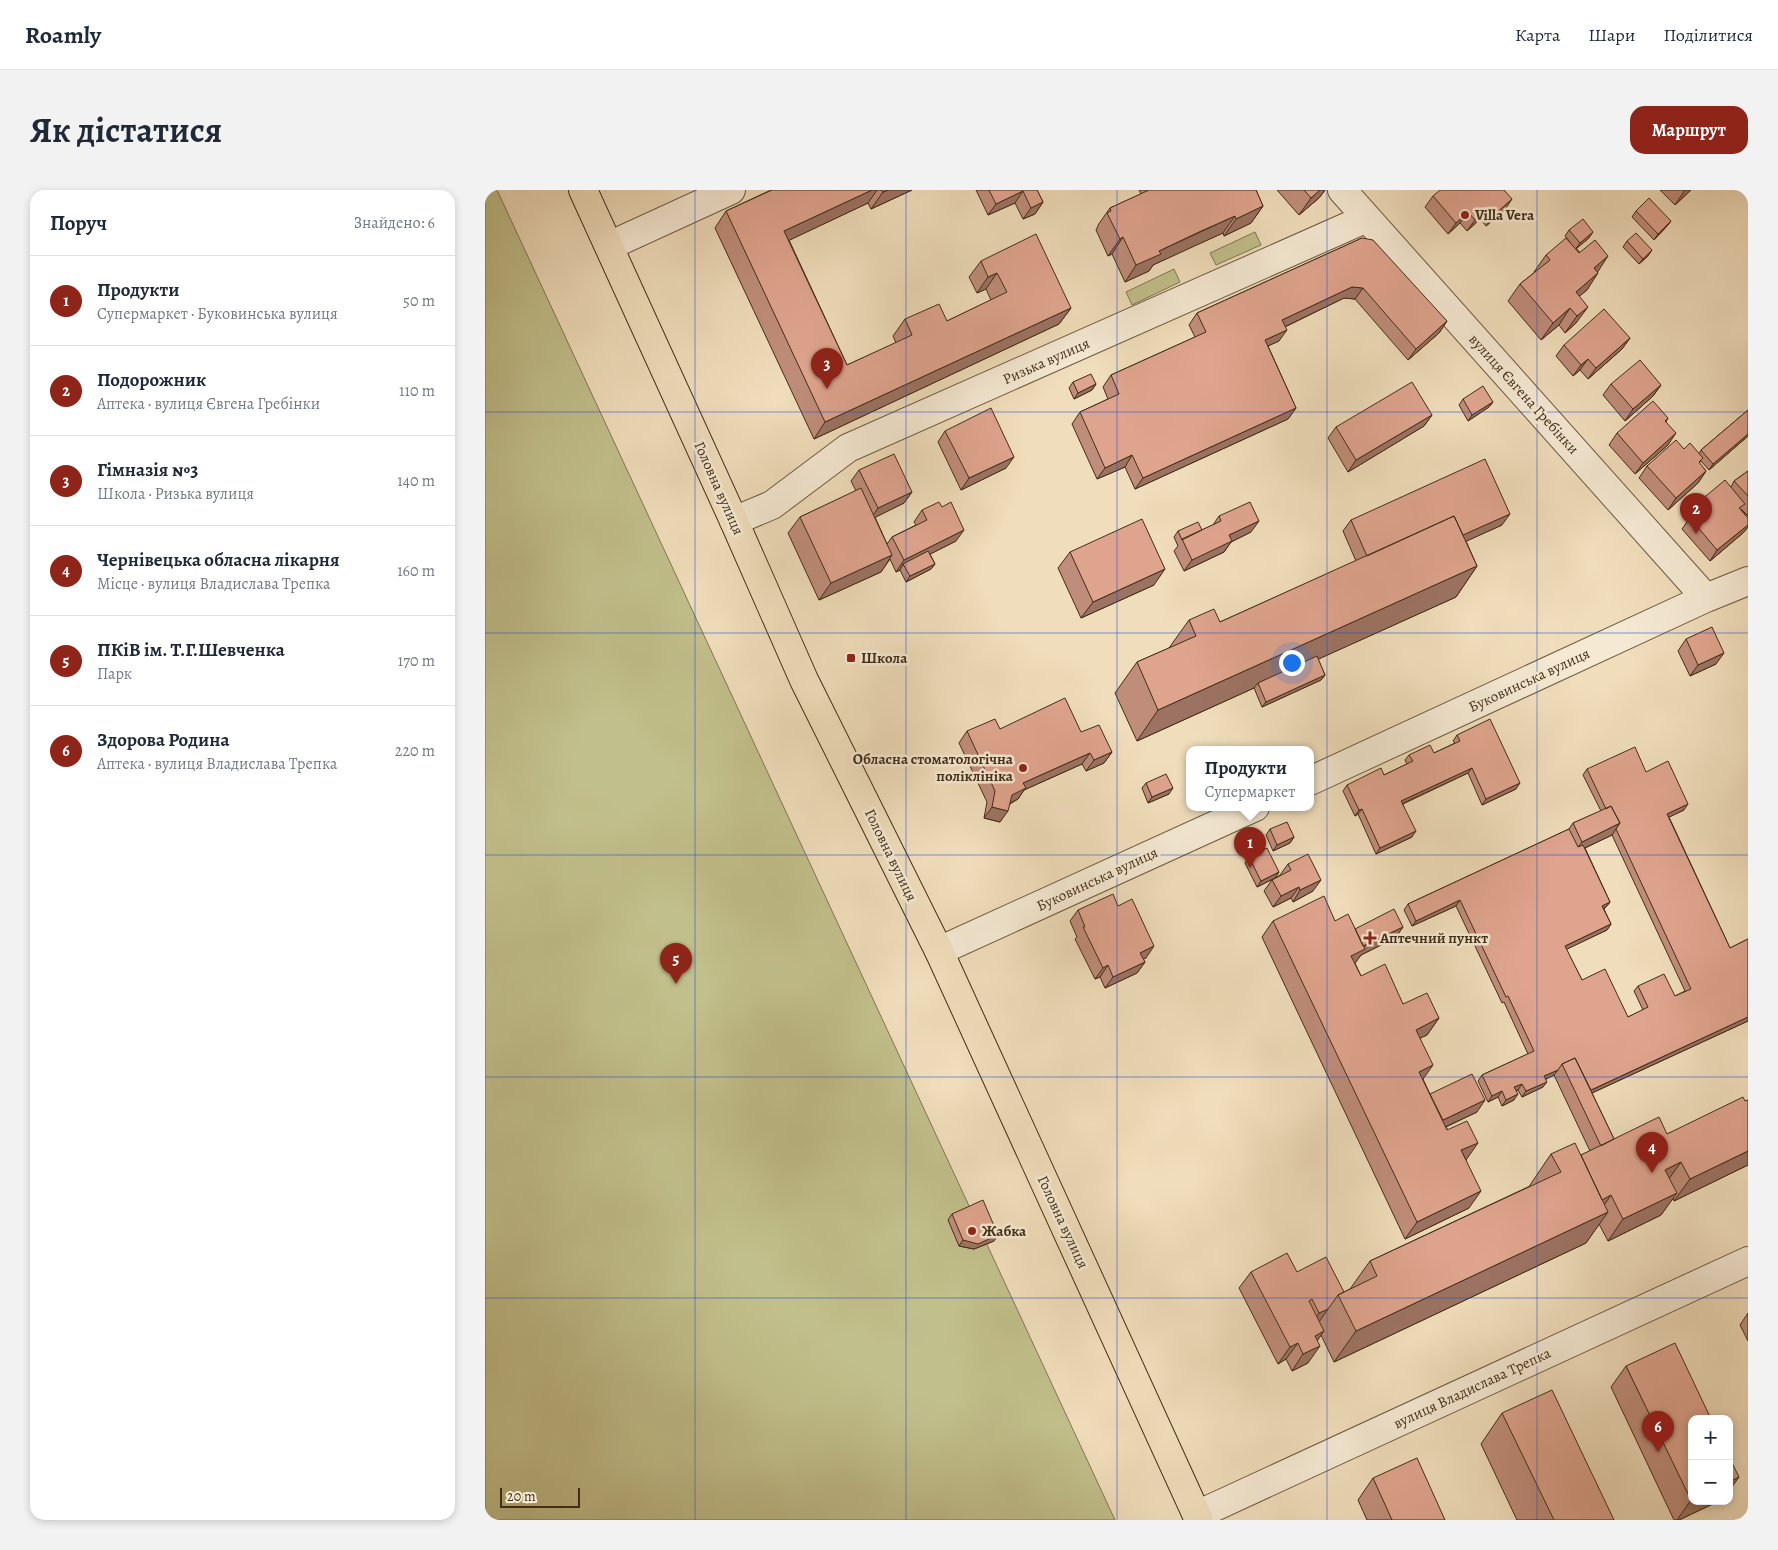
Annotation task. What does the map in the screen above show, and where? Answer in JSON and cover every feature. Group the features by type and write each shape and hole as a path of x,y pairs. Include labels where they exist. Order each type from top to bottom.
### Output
{"main road":[{"name":"Головна вулиця","path":"583,190 734,521 804,680 939,951 1198,1518"}],"street":[{"path":"609,246 731,190"},
{"name":"вулиця Євгена Гребінки","path":"1342,190 1706,598"},
{"name":"Ризька вулиця","path":"734,521 772,505 848,448 1367,218"},
{"name":"Буковинська вулиця","path":"1314,779 1706,598 1748,581"},
{"name":"Буковинська вулиця","path":"939,951 1246,811"},
{"name":"вулиця Владислава Трепка","path":"1198,1518 1748,1261"}],"shaded area":[{"path":"485,190 497,190 1115,1520 485,1520"},
{"path":"1255,232 1261,245 1216,265 1210,253"},
{"path":"1174,269 1180,282 1132,305 1126,292"}],"building":[{"path":"772,190 872,190 784,231 847,365 912,335 905,319 939,304 947,321 1007,292 997,273 988,277 981,261 1036,234 1071,308 825,422 726,211"},
{"path":"989,190 1037,190 1043,202 1031,208 1023,191 996,204"},
{"path":"1149,190 1256,190 1263,206 1236,219 1235,216 1199,232 1159,251 1161,254 1136,265 1123,237 1120,239 1107,213 1111,211 1110,208"},
{"path":"1304,190 1320,190 1311,198"},
{"name":"Villa Vera","path":"1440,190 1504,190 1512,199 1494,215 1488,208 1475,220 1468,212 1456,223 1433,196"},
{"path":"1649,198 1671,221 1658,234 1636,211"},
{"path":"1583,219 1593,232 1580,243 1569,230"},
{"path":"1636,233 1652,250 1643,259 1627,241"},
{"path":"1362,238 1373,240 1447,321 1416,349 1363,288 1352,287 1282,320 1287,330 1265,340 1296,408 1143,478 1132,455 1105,468 1080,412 1119,394 1111,375 1206,332 1197,313"},
{"path":"1566,238 1579,253 1595,240 1608,256 1594,268 1598,273 1576,292 1588,307 1577,316 1570,308 1553,323 1520,284 1550,260 1546,255"},
{"path":"1604,309 1630,338 1596,368 1588,359 1581,365 1564,345"},
{"path":"1640,360 1661,385 1633,409 1611,384"},
{"path":"1091,374 1096,384 1078,393 1073,382"},
{"path":"1412,382 1432,415 1356,460 1336,427"},
{"path":"1483,386 1493,402 1472,415 1463,399"},
{"path":"1653,401 1668,418 1665,421 1676,433 1643,463 1617,433"},
{"path":"991,408 1014,457 969,478 945,431"},
{"path":"1748,410 1748,434 1713,464 1701,450"},
{"path":"1676,440 1684,449 1690,443 1703,458 1699,462 1706,471 1676,498 1647,466"},
{"path":"894,454 912,492 878,508 859,470"},
{"path":"1485,459 1510,514 1463,535 1454,516 1367,556 1351,520"},
{"path":"1748,471 1748,496 1734,481"},
{"path":"1725,480 1745,504 1739,508 1748,518 1748,525 1717,550 1690,518 1699,510 1695,505"},
{"path":"861,488 892,555 831,583 800,517"},
{"path":"939,502 942,507 951,502 964,530 904,560 892,537 927,520 922,510"},
{"path":"1250,502 1259,521 1229,535 1232,541 1192,560 1182,539 1221,521 1219,516"},
{"path":"1454,516 1477,566 1158,710 1137,662 1196,636 1189,620 1214,609 1220,622"},
{"path":"1142,519 1165,569 1093,602 1070,552"},
{"path":"1198,522 1202,530 1182,540 1178,531"},
{"path":"928,551 935,564 910,576 903,564"},
{"path":"1712,627 1724,653 1698,665 1686,639"},
{"path":"1317,656 1325,675 1266,702 1258,683"},
{"name":"Обласна стоматологічна поліклініка","path":"1065,698 1081,732 1099,725 1112,752 1094,760 1090,753 1023,783 1026,788 1012,795 1008,811 992,807 995,791 967,731 995,719 1000,729"},
{"path":"1490,719 1520,783 1486,799 1472,768 1401,801 1416,831 1380,848 1362,809 1359,810 1347,785 1381,768 1384,775 1413,761 1409,755 1430,745 1434,753 1460,741 1457,735"},
{"path":"1635,747 1646,772 1668,761 1688,804 1667,814 1730,948 1748,939 1748,1017 1591,1090 1575,1058 1562,1064 1558,1070 1544,1076 1547,1082 1526,1091 1522,1084 1514,1087 1518,1094 1506,1100 1502,1091 1492,1096 1482,1075 1534,1051 1460,900 1416,921 1408,904 1569,829 1578,847 1583,845 1610,902 1602,906 1611,924 1565,946 1582,980 1605,969 1628,1017 1648,1007 1638,986 1664,974 1675,996 1691,989 1616,829 1620,823 1611,806 1606,809 1587,769"},
{"path":"1166,774 1173,788 1152,797 1146,783"},
{"path":"1611,806 1620,823 1582,842 1573,823"},
{"path":"1287,822 1294,837 1277,845 1270,829"},
{"path":"1267,848 1279,872 1261,881 1249,857"},
{"path":"1308,854 1321,880 1300,890 1299,887 1281,896 1272,880 1291,870 1288,864"},
{"path":"1113,894 1118,906 1132,899 1154,946 1140,953 1145,962 1113,977 1108,965 1103,968 1083,927 1085,927 1078,910"},
{"path":"1324,896 1335,921 1348,914 1365,949 1351,956 1361,976 1385,964 1403,1004 1427,993 1439,1018 1416,1030 1433,1065 1419,1072 1447,1130 1467,1121 1478,1143 1461,1150 1481,1191 1417,1222 1273,921"},
{"path":"1394,909 1403,927 1363,946 1355,929"},
{"path":"1575,1058 1614,1139 1601,1146 1562,1064"},
{"path":"1472,1074 1485,1100 1443,1120 1430,1094"},
{"path":"1743,1097 1745,1101 1748,1100 1748,1151 1690,1179 1681,1162 1665,1170 1677,1193 1623,1219 1611,1195 1602,1200 1581,1155 1659,1117 1667,1134"},
{"path":"1575,1143 1608,1212 1356,1331 1338,1295 1377,1276 1370,1261 1561,1172 1551,1154"},
{"path":"983,1200 998,1235 978,1244 963,1240 952,1214"},
{"path":"1287,1253 1297,1272 1326,1257 1344,1292 1338,1295 1328,1309 1319,1313 1312,1299 1309,1301 1324,1331 1315,1336 1320,1346 1303,1354 1298,1343 1290,1347 1251,1272"},
{"path":"1675,1343 1709,1415 1688,1415 1688,1494 1626,1366"},
{"path":"1552,1390 1614,1520 1554,1520 1502,1413"},
{"path":"1417,1458 1445,1520 1392,1520 1373,1478"},
{"path":"1733,1465 1739,1477 1733,1480"}],"place":[{"name":"Villa Vera","path":"1465,215"},
{"name":"Гімназія №3","path":"827,389"},
{"name":"Подорожник","path":"1696,534"},
{"name":"Школа","path":"851,658"},
{"name":"Обласна стоматологічна поліклініка","path":"1023,768"},
{"name":"Продукти","path":"1250,868"},
{"name":"Аптечний пункт","path":"1370,938"},
{"name":"ПКіВ ім. Т.Г.Шевченка","path":"676,984"},
{"name":"Чернівецька обласна лікарня","path":"1652,1173"},
{"name":"Жабка","path":"972,1231"},
{"name":"Здорова Родина","path":"1658,1452"}]}
